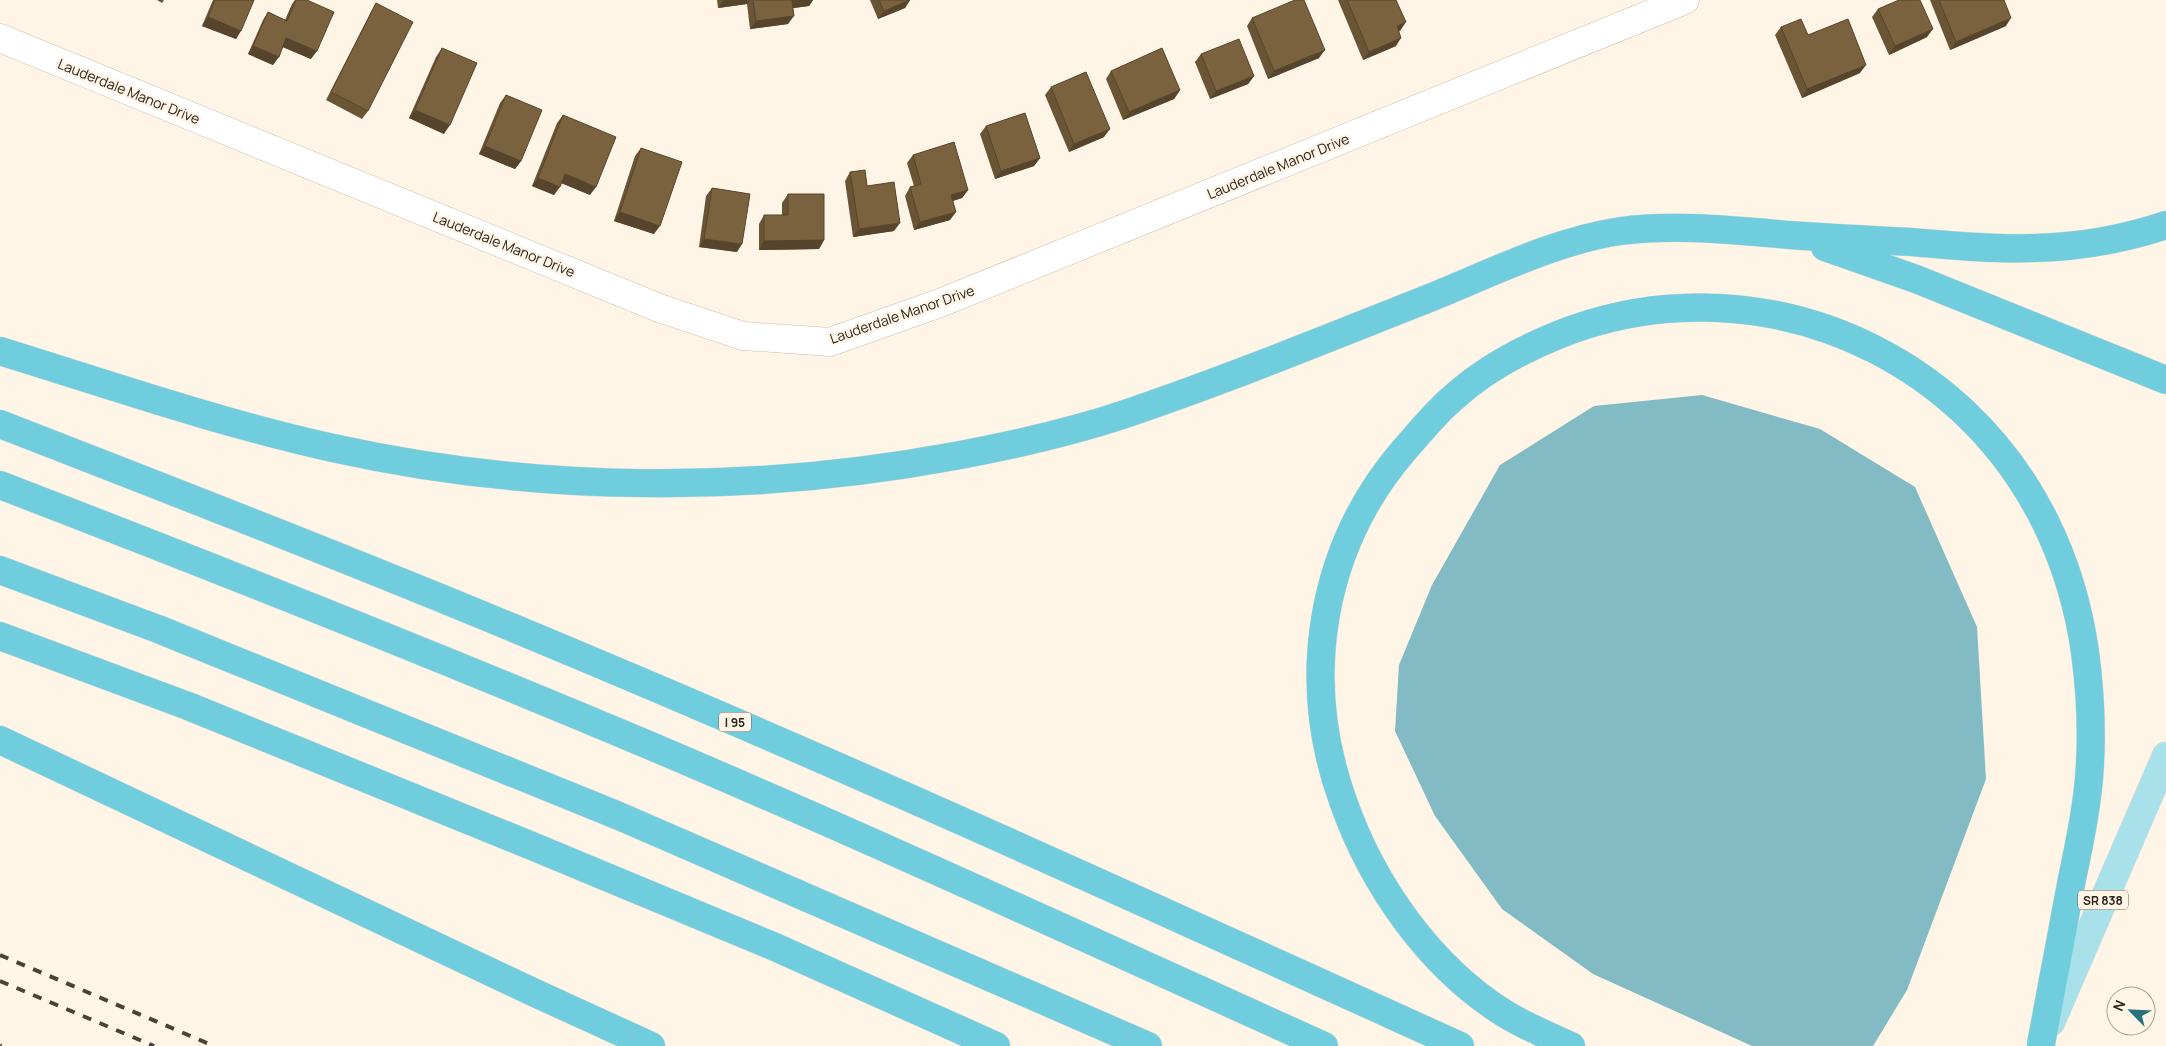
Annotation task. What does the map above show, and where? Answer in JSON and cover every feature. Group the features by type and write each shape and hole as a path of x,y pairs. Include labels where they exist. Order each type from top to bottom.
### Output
{"highway":[{"path":"0,351 233,423 290,438 339,450 445,468 521,476 620,482 683,483 787,478 907,464 1041,438 1102,422 1231,376 1525,260 1576,242 1618,232 1664,228 1739,230 1790,235 2034,248 2118,238 2166,225"},
{"path":"1790,235 1916,278 2166,380"},
{"path":"1570,1046 1510,1018 1485,1000 1460,978 1434,954 1408,924 1370,862 1349,818 1335,780 1326,743 1321,700 1321,658 1325,617 1334,576 1349,537 1367,502 1389,467 1454,396 1494,367 1534,345 1580,326 1660,308 1697,307 1764,312 1798,319 1866,346 1906,366 1938,388 1995,444 2017,472 2055,540 2068,576 2084,652 2089,691 2090,763 2082,828 2041,1045"},
{"name":"I 95","path":"0,424 314,547 692,703 1057,864 1460,1046"},
{"path":"0,485 354,624 651,746 920,863 1324,1046"},
{"path":"0,570 158,629 602,809 1148,1046"},
{"path":"0,636 188,706 523,842 775,947 996,1046"},
{"path":"0,740 651,1046"}],"main road":[{"name":"SR 838","path":"2041,1045 2166,756"}],"street":[{"name":"Lauderdale Manor Drive","path":"0,38 659,308 743,336 830,342 949,299 1685,0"}],"water":[{"path":"1702,395 1820,429 1915,487 1977,627 1986,779 1907,990 1873,1046 1752,1046 1593,974 1502,909 1435,816 1395,731 1399,665 1432,585 1500,465 1594,406"}],"building":[{"path":"215,0 254,0 241,31 208,17"},
{"path":"296,0 307,0 334,12 317,51 286,38 279,57 253,46 268,12 287,21"},
{"path":"753,0 800,0 792,1 794,16 756,21"},
{"path":"879,0 910,0 884,11"},
{"path":"1295,0 1304,0 1325,50 1274,71 1252,18"},
{"path":"1347,0 1396,0 1406,22 1397,26 1401,38 1369,52"},
{"path":"1899,0 1920,0 1933,29 1895,46 1878,9"},
{"path":"1939,0 2004,0 2011,18 1956,42"},
{"path":"376,3 413,22 368,111 331,92"},
{"path":"1801,19 1808,35 1848,19 1866,65 1807,89 1781,27"},
{"path":"1239,39 1254,76 1216,91 1201,54"},
{"path":"442,48 477,63 450,125 415,110"},
{"path":"1162,48 1180,90 1129,112 1111,71"},
{"path":"1086,72 1110,129 1074,144 1051,87"},
{"path":"506,95 542,110 521,161 485,146"},
{"path":"1025,113 1040,158 1001,171 986,126"},
{"path":"563,115 616,137 596,187 565,174 560,187 538,178"},
{"path":"954,142 968,190 951,195 956,212 920,222 910,187 921,184 913,155"},
{"path":"641,148 682,162 660,226 620,212"},
{"path":"865,170 867,186 894,182 900,223 859,229 850,172"},
{"path":"712,188 750,194 742,244 704,239"},
{"path":"788,194 824,194 824,240 764,241 764,215 788,215"}],"railway":[{"path":"0,955 214,1046"},
{"path":"0,981 154,1046"}]}
